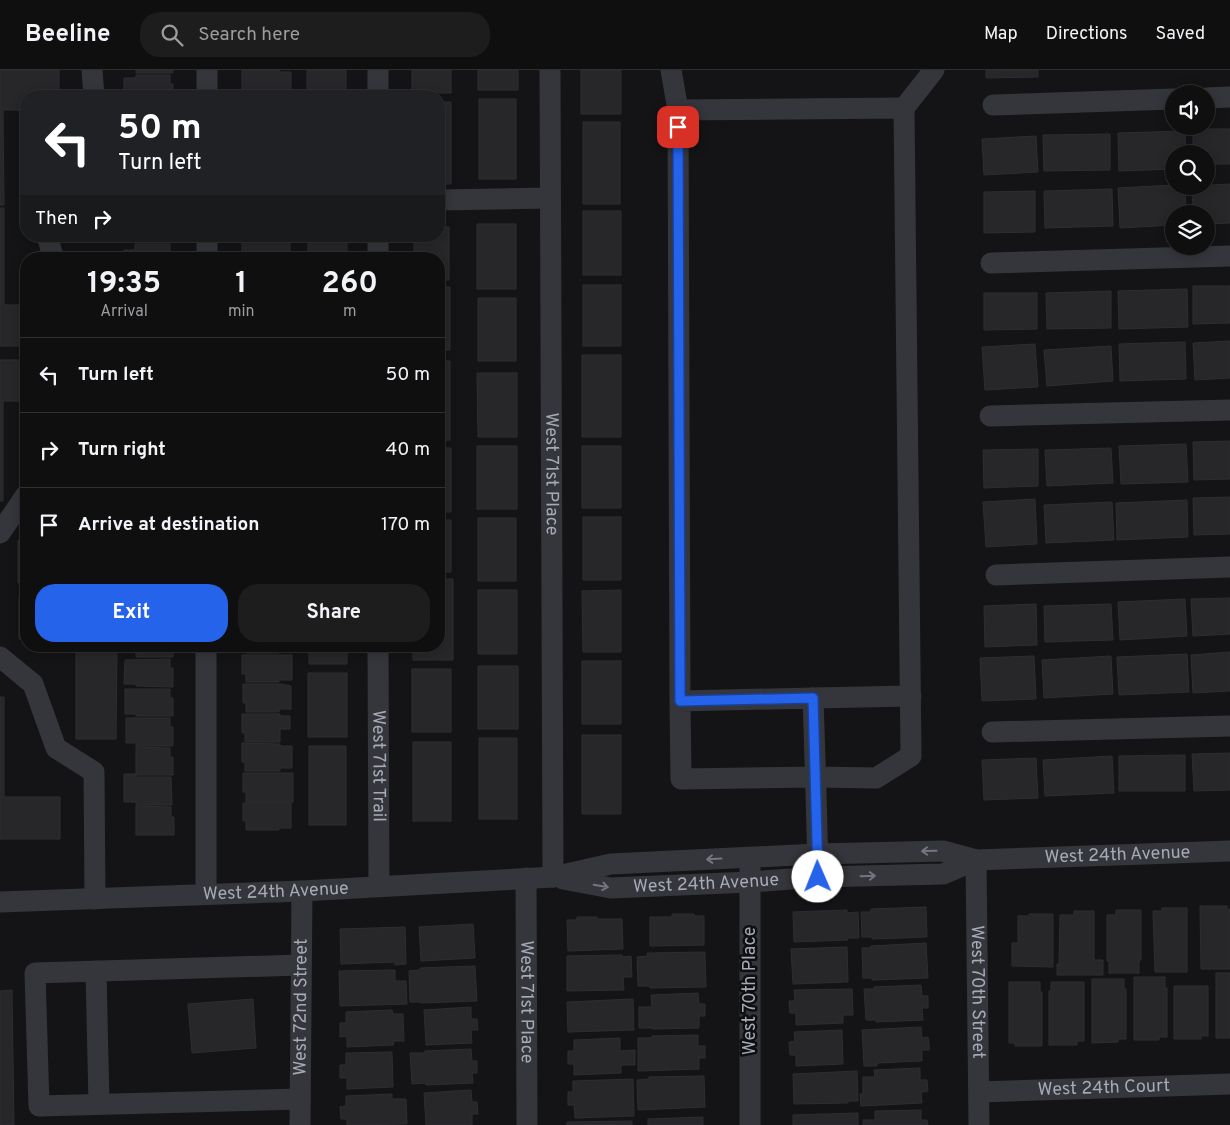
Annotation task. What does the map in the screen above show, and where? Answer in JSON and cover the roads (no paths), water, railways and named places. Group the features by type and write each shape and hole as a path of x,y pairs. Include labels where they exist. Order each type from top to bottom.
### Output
{"street":[{"path":"92,70 94,90"},
{"path":"207,70 207,90"},
{"path":"378,70 378,90"},
{"name":"West 71st Place","path":"550,70 553,877"},
{"path":"671,70 678,110 681,779 815,776 876,778 912,756 904,108 934,70"},
{"path":"1215,98 1230,98"},
{"path":"992,105 1165,99"},
{"path":"678,110 904,108"},
{"path":"445,200 550,198"},
{"path":"991,263 1230,256"},
{"path":"990,416 1230,410"},
{"path":"0,533 20,504"},
{"path":"996,574 1230,567"},
{"path":"206,652 206,894"},
{"name":"West 71st Trail","path":"378,652 379,886"},
{"path":"0,657 33,684 56,748 94,772 95,899"},
{"path":"680,701 911,696"},
{"path":"813,698 818,877"},
{"path":"992,732 1230,726"},
{"name":"West 24th Avenue","path":"0,902 302,891 553,877 611,864 818,854 943,851 976,860 1230,851"},
{"name":"West 70th Place","path":"749,857 750,1125"},
{"name":"West 24th Avenue","path":"553,877 611,888 818,877 943,874 976,860"},
{"name":"West 70th Street","path":"976,860 978,1125"},
{"name":"West 71st Place","path":"526,878 527,1125"},
{"name":"West 72nd Street","path":"300,1125 302,891"},
{"path":"300,1099 39,1106 35,973 301,964"},
{"path":"96,971 99,1104"},
{"name":"West 24th Court","path":"979,1092 1230,1084"}]}
